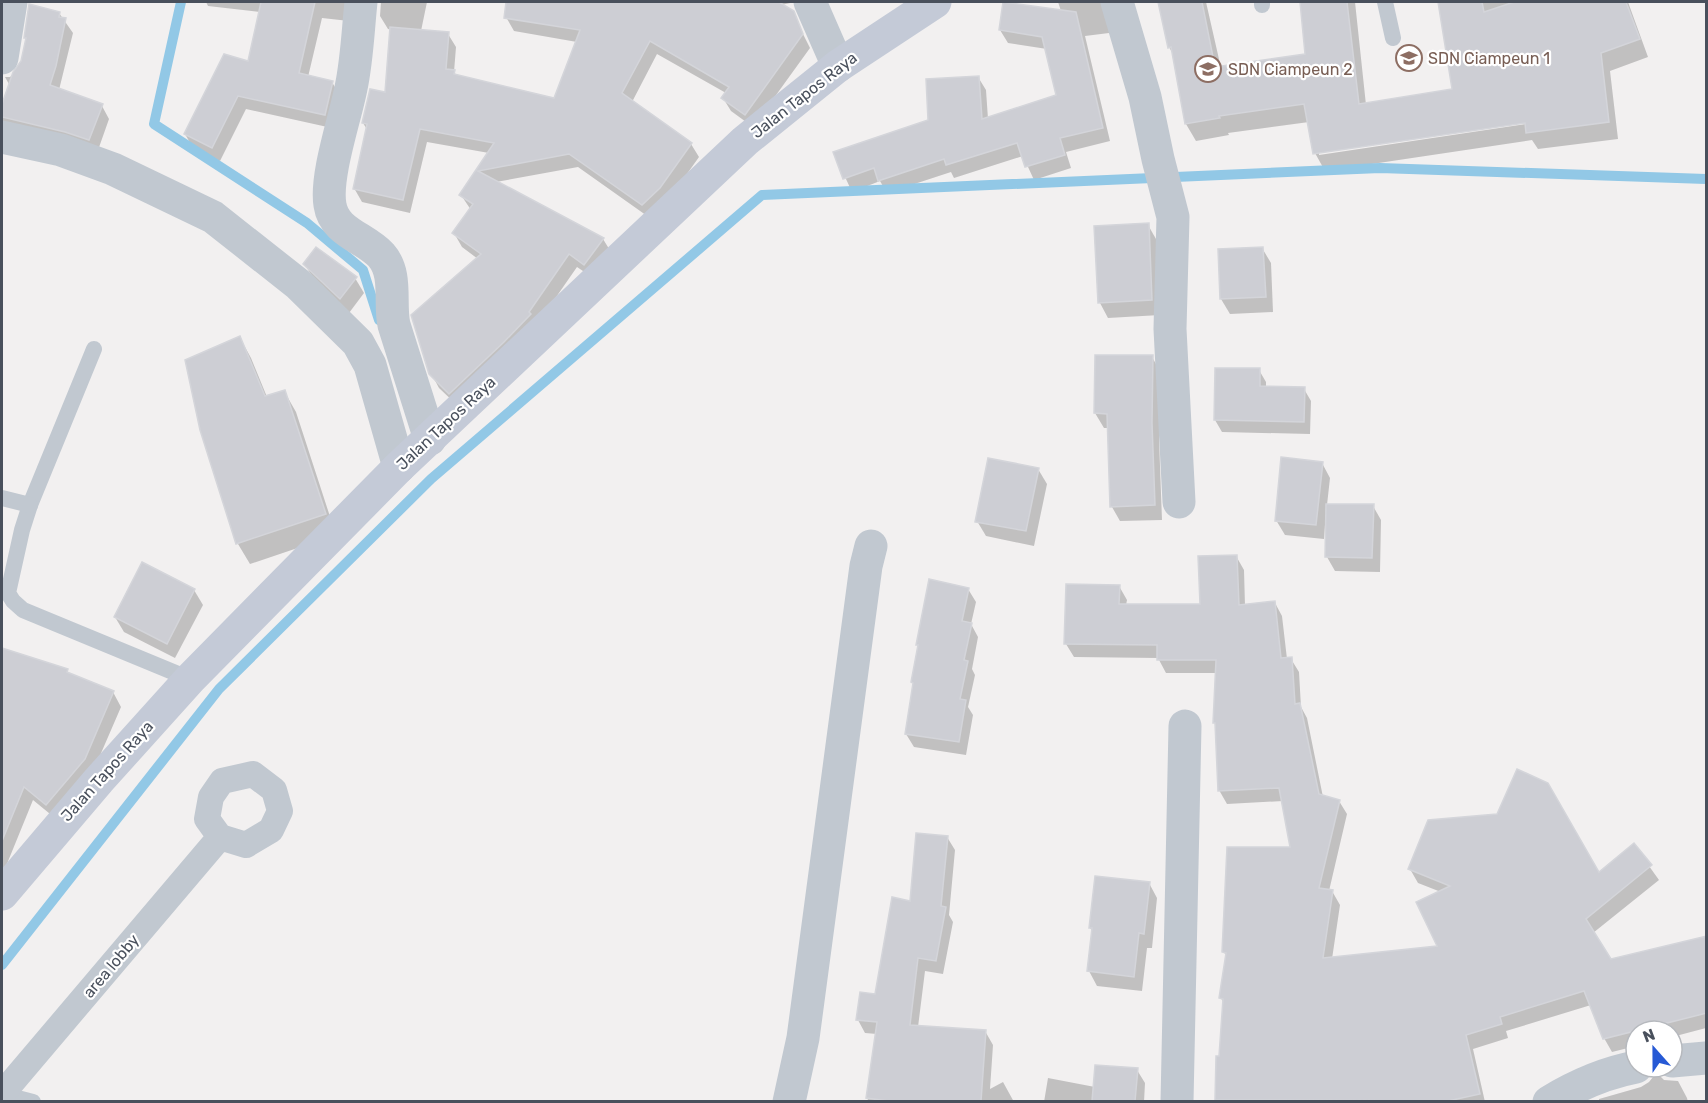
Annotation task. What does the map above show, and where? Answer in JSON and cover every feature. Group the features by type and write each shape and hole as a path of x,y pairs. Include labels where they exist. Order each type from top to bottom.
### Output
{"main road":[{"name":"Jalan Tapos Raya","path":"2,894 99,780 190,679 399,467 745,141 838,66 935,2"}],"street":[{"path":"2,58 12,2"},
{"path":"362,2 352,85 330,183 330,206 340,226 381,255 388,268 392,287 394,325 430,439"},
{"path":"810,2 838,66"},
{"path":"1117,2 1145,98 1173,217 1170,329 1179,502"},
{"path":"2,137 61,150 113,169 213,217 298,284 357,343 370,365 399,467"},
{"path":"789,1101 803,1038 864,578 871,546"},
{"path":"1177,1101 1185,726"},
{"name":"area lobby","path":"2,1094 220,837"},
{"path":"1684,1060 1707,1059"},
{"path":"1549,1101 1578,1085 1624,1069"}],"lane":[{"path":"1384,2 1393,38"},
{"path":"94,349 30,505 8,593 23,610 190,679"},
{"path":"2,498 30,505"},
{"path":"2,1094 33,1101"}],"building":[{"path":"261,2 315,2 299,73 333,81 325,115 238,96 212,148 184,134 224,54 248,61"},
{"path":"506,2 779,2 794,11 803,34 745,115 721,98 729,87 650,41 622,93 692,143 660,188 642,205 569,154 478,171 604,238 584,265 569,254 529,312 531,314 449,394 429,374 411,315 481,254 452,233 473,204 459,195 494,143 420,129 403,200 353,189 367,124 362,123 370,89 385,92 390,27 449,32 446,69 455,70 454,74 554,98 580,30 504,18"},
{"path":"1003,2 1076,12 1103,128 1060,138 1065,155 1025,167 1017,143 946,165 944,159 878,181 874,168 843,179 833,152 928,120 926,79 979,76 982,119 1056,95 1042,37 999,30"},
{"path":"1158,2 1202,2 1215,67 1305,54 1300,2 1347,2 1359,104 1452,89 1438,2 1482,2 1484,12 1514,2 1626,2 1640,39 1601,53 1609,122 1526,133 1525,123 1313,154 1304,104 1219,116 1220,118 1185,124 1171,47 1168,48"},
{"path":"29,4 60,12 59,17 66,18 50,85 103,104 89,140 2,117 2,104 13,72 21,61"},
{"path":"1149,223 1152,300 1098,303 1094,226"},
{"path":"316,247 357,277 340,299 303,264"},
{"path":"1263,247 1266,297 1220,299 1218,249"},
{"path":"240,336 265,396 285,390 326,514 236,544 200,430 185,360"},
{"path":"1095,355 1153,355 1152,423 1155,505 1110,507 1107,414 1094,413"},
{"path":"1215,368 1260,368 1260,386 1305,387 1304,422 1214,420"},
{"path":"1281,457 1323,462 1316,525 1275,521"},
{"path":"988,458 1039,468 1026,531 975,522"},
{"path":"1326,504 1374,504 1372,558 1325,557"},
{"path":"1237,555 1239,605 1275,601 1281,658 1292,657 1295,704 1300,703 1319,794 1340,800 1319,888 1333,890 1323,958 1437,946 1416,902 1450,886 1408,869 1428,820 1497,814 1517,769 1548,783 1599,872 1634,843 1652,865 1586,919 1611,959 1707,936 1707,1013 1683,1019 1624,1019 1624,1034 1603,1039 1584,991 1500,1017 1502,1024 1466,1035 1480,1094 1448,1101 1215,1100 1216,1056 1219,1056 1223,999 1219,998 1226,953 1222,952 1227,847 1290,847 1279,788 1218,791 1215,723 1213,723 1216,660 1157,660 1157,645 1064,644 1066,584 1120,585 1119,604 1200,604 1198,556"},
{"path":"142,562 195,589 167,644 114,617"},
{"path":"929,579 969,588 962,621 972,623 964,660 968,661 960,699 966,700 959,742 905,734 918,645 916,645"},
{"path":"2,648 68,669 67,672 114,691 85,759 46,805 24,787 2,841"},
{"path":"916,833 948,836 941,906 946,907 936,961 918,958 910,1025 986,1030 981,1101 888,1101 866,1098 877,1022 856,1020 860,992 875,994 892,897 910,901"},
{"path":"1095,876 1150,882 1144,934 1139,933 1134,977 1087,971"},
{"path":"1095,1065 1138,1068 1135,1101 1092,1101"}],"waterway":[{"path":"181,2 154,124 307,223 363,270 379,320"},
{"path":"2,965 219,689 431,479 762,195 1380,168 1706,179"}],"place":[{"name":"SDN Ciampeun 1","path":"1409,58"},
{"name":"SDN Ciampeun 2","path":"1208,69"}]}
